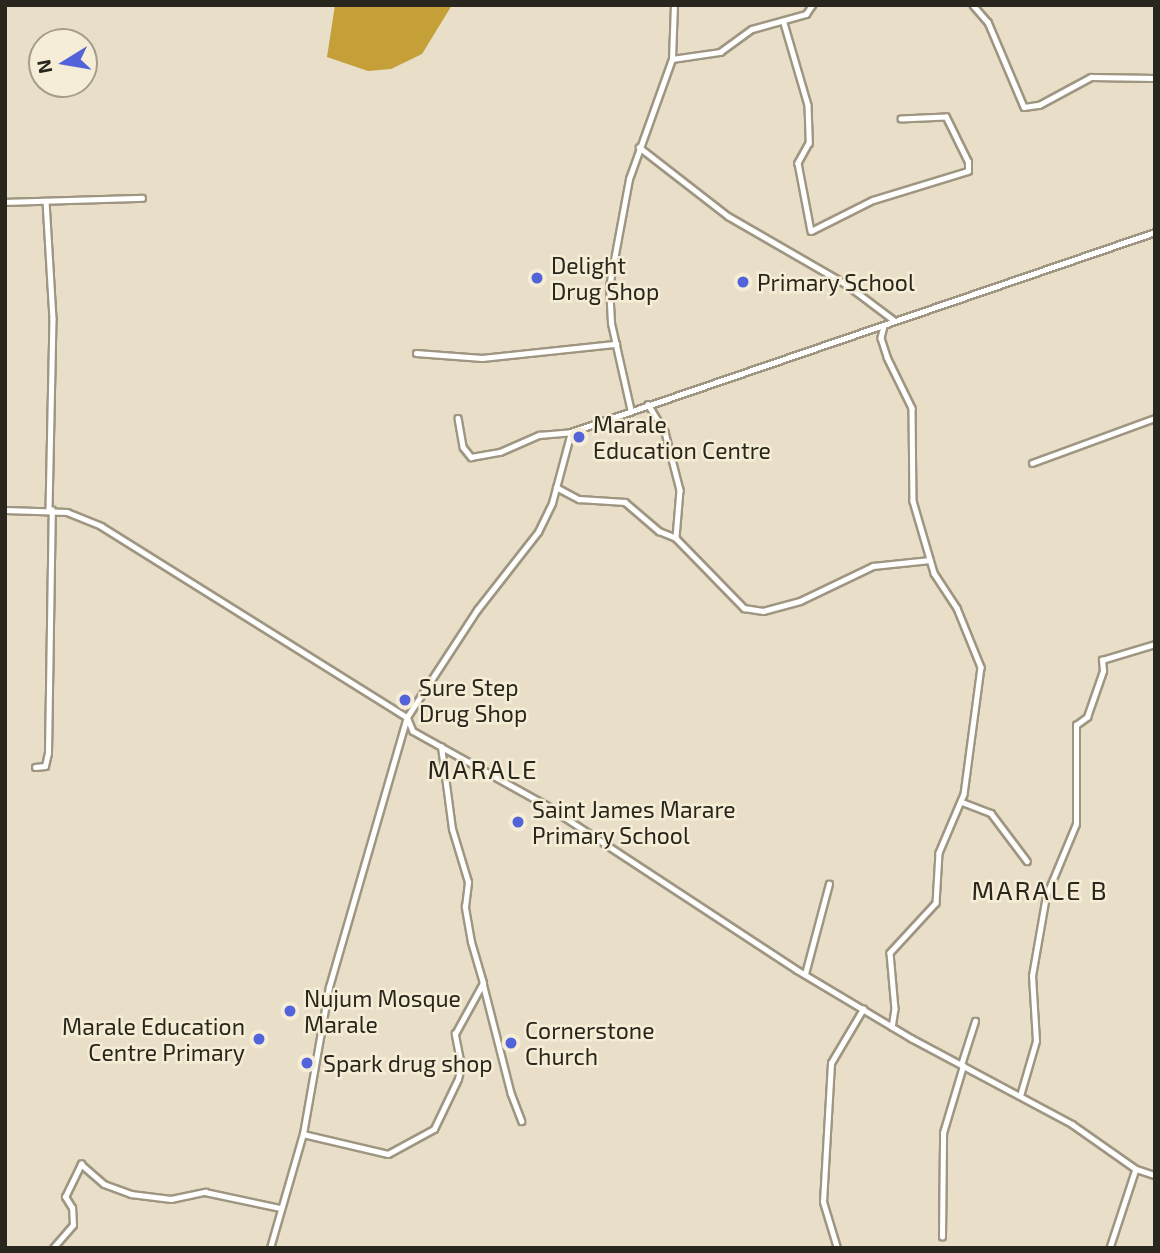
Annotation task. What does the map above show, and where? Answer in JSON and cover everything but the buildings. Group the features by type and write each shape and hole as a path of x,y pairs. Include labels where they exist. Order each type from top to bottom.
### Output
{"street":[{"path":"631,412 609,287 639,147 672,59 674,5"},
{"path":"672,59 720,52 752,29 784,23 806,14 812,5"},
{"path":"973,5 988,22 1024,107 1039,105 1090,77 1155,78"},
{"path":"784,23 808,105 809,144 798,163 811,232 873,200 968,171 968,162 946,117 901,119"},
{"path":"639,147 728,216 846,284 896,321"},
{"path":"5,202 142,198"},
{"path":"35,767 45,766 48,753 53,319 46,201"},
{"path":"458,418 463,447 471,457 500,452 539,435 571,432 631,412 1155,232"},
{"path":"884,325 881,338 887,357 912,408 913,501 930,560 980,661 962,802 939,853 934,908 890,953 895,1009 892,1027"},
{"path":"416,353 482,358 617,344"},
{"path":"648,404 665,432 680,490 676,538"},
{"path":"1032,463 1155,418"},
{"path":"270,1248 303,1134 329,987 407,717 477,610 538,532 556,487 571,432"},
{"path":"556,487 579,499 625,502 659,531 676,538 738,604 753,611 806,598 828,583 873,566 930,560"},
{"path":"5,510 51,510 101,526 407,717 413,730 546,805 805,974 892,1027 1072,1124 1136,1169 1155,1175"},
{"path":"1020,1096 1036,1041 1032,976 1046,896 1076,824 1076,726 1087,717 1103,671 1102,660 1155,644"},
{"path":"441,747 452,829 468,882 465,907 471,942 510,1093 522,1121"},
{"path":"962,802 991,813 1027,861"},
{"path":"805,974 829,884"},
{"path":"303,1134 388,1154 434,1129 461,1066 456,1034 459,1024 483,983"},
{"path":"836,1248 823,1202 831,1063 863,1009"},
{"path":"942,1237 943,1133 975,1021"},
{"path":"53,1248 73,1225 72,1208 65,1197 81,1164 104,1184 131,1194 171,1199 205,1192 280,1208"},
{"path":"1110,1248 1136,1169"}],"shaded area":[{"path":"335,5 452,5 422,54 391,69 368,71 327,57"}],"place":[{"name":"Delight Drug Shop","path":"537,278"},
{"name":"Primary School","path":"743,282"},
{"name":"Marale Education Centre","path":"579,437"},
{"name":"Sure Step Drug Shop","path":"405,700"},
{"name":"Saint James Marare Primary School","path":"518,822"},
{"name":"Nujum Mosque Marale","path":"290,1011"},
{"name":"Marale Education Centre Primary","path":"259,1039"},
{"name":"Cornerstone Church","path":"511,1043"},
{"name":"Spark drug shop","path":"307,1063"}],"district":[{"name":"MARALE","path":"483,769"},
{"name":"MARALE B","path":"1040,890"}]}
